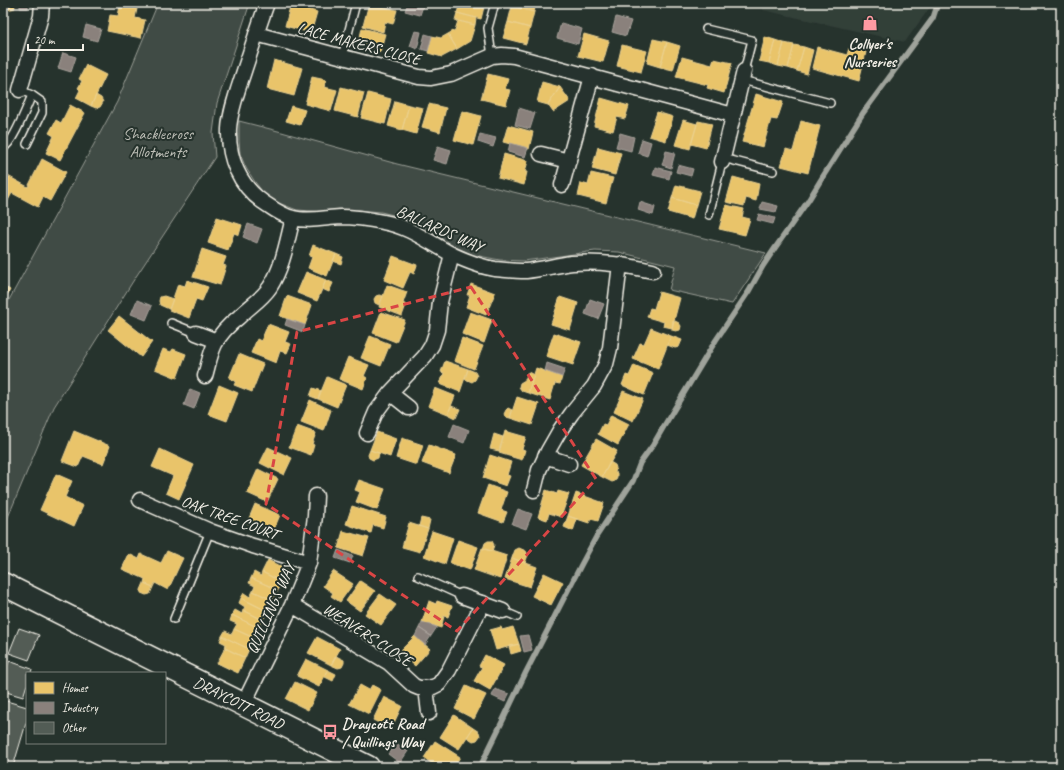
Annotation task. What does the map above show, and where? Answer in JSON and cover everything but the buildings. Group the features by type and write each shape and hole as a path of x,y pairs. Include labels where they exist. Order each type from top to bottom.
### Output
{"main road":[{"name":"DRAYCOTT ROAD","path":"3,584 368,767"}],"street":[{"path":"26,92 42,16 42,3"},
{"name":"BALLARDS WAY","path":"267,3 234,103 229,128 231,154 234,164 238,174 246,186 257,198 281,213 293,218 313,220 340,217 363,218 389,222 407,229 452,254 476,264 494,269 526,271 571,264 599,262 620,264 653,272"},
{"name":"LACE MAKERS CLOSE","path":"256,34 419,77 441,77 492,56 514,56 734,115"},
{"path":"562,185 592,76"},
{"path":"722,160 743,76"},
{"path":"541,154 569,161"},
{"path":"205,376 214,346 217,341 225,330 269,288 276,276 283,257 293,218"},
{"path":"367,433 376,412 390,393 425,356 432,345 437,330 440,302 452,254"},
{"path":"534,490 539,470 545,456 560,430 594,386 606,364 610,348 620,264"},
{"path":"196,333 217,341"},
{"path":"390,393 409,408"},
{"path":"545,456 569,464"},
{"name":"QUILLINGS WAY","path":"243,705 292,605 309,563 316,496"},
{"name":"OAK TREE COURT","path":"140,500 210,531 309,563"},
{"path":"462,596 504,611"},
{"path":"429,713 426,688 439,684 449,670 482,604"},
{"name":"WEAVERS CLOSE","path":"292,605 389,663 414,686 426,688"}],"lane":[{"path":"342,56 356,3"},
{"path":"492,56 488,28 495,3"},
{"path":"706,29 752,40 743,76 830,103"},
{"path":"3,148 7,146 12,139 26,92 42,102 42,113 27,144"},
{"path":"709,215 722,160 773,171"},
{"path":"171,324 196,333"},
{"path":"174,619 210,531"},
{"path":"418,576 462,596"},
{"path":"504,611 517,617"}],"highlighted area":[{"path":"471,287 596,479 457,631 266,504 297,332"}],"shaded area":[{"name":"Collyer's Nurseries","path":"764,3 933,3 905,42 763,10"}],"green space":[{"name":"Shacklecross Allotments","path":"158,3 250,3 217,103 213,133 215,157 135,278 54,407 3,529 3,311 117,102"},
{"path":"239,121 397,164 766,253 732,304 669,290 675,266 619,252 595,251 524,261 500,260 474,255 451,245 426,228 405,218 381,212 359,210 327,212 297,210 276,202 265,195 246,168 240,154"}],"waterway":[{"path":"480,767 526,672 581,565 596,537 633,481 640,463 653,445 716,340 749,291 763,266 808,201 863,113 933,18 938,3"}],"place":[{"name":"Collyer's Nurseries","path":"870,23"},
{"name":"Draycott Road / Quillings Way","path":"330,732"}]}
